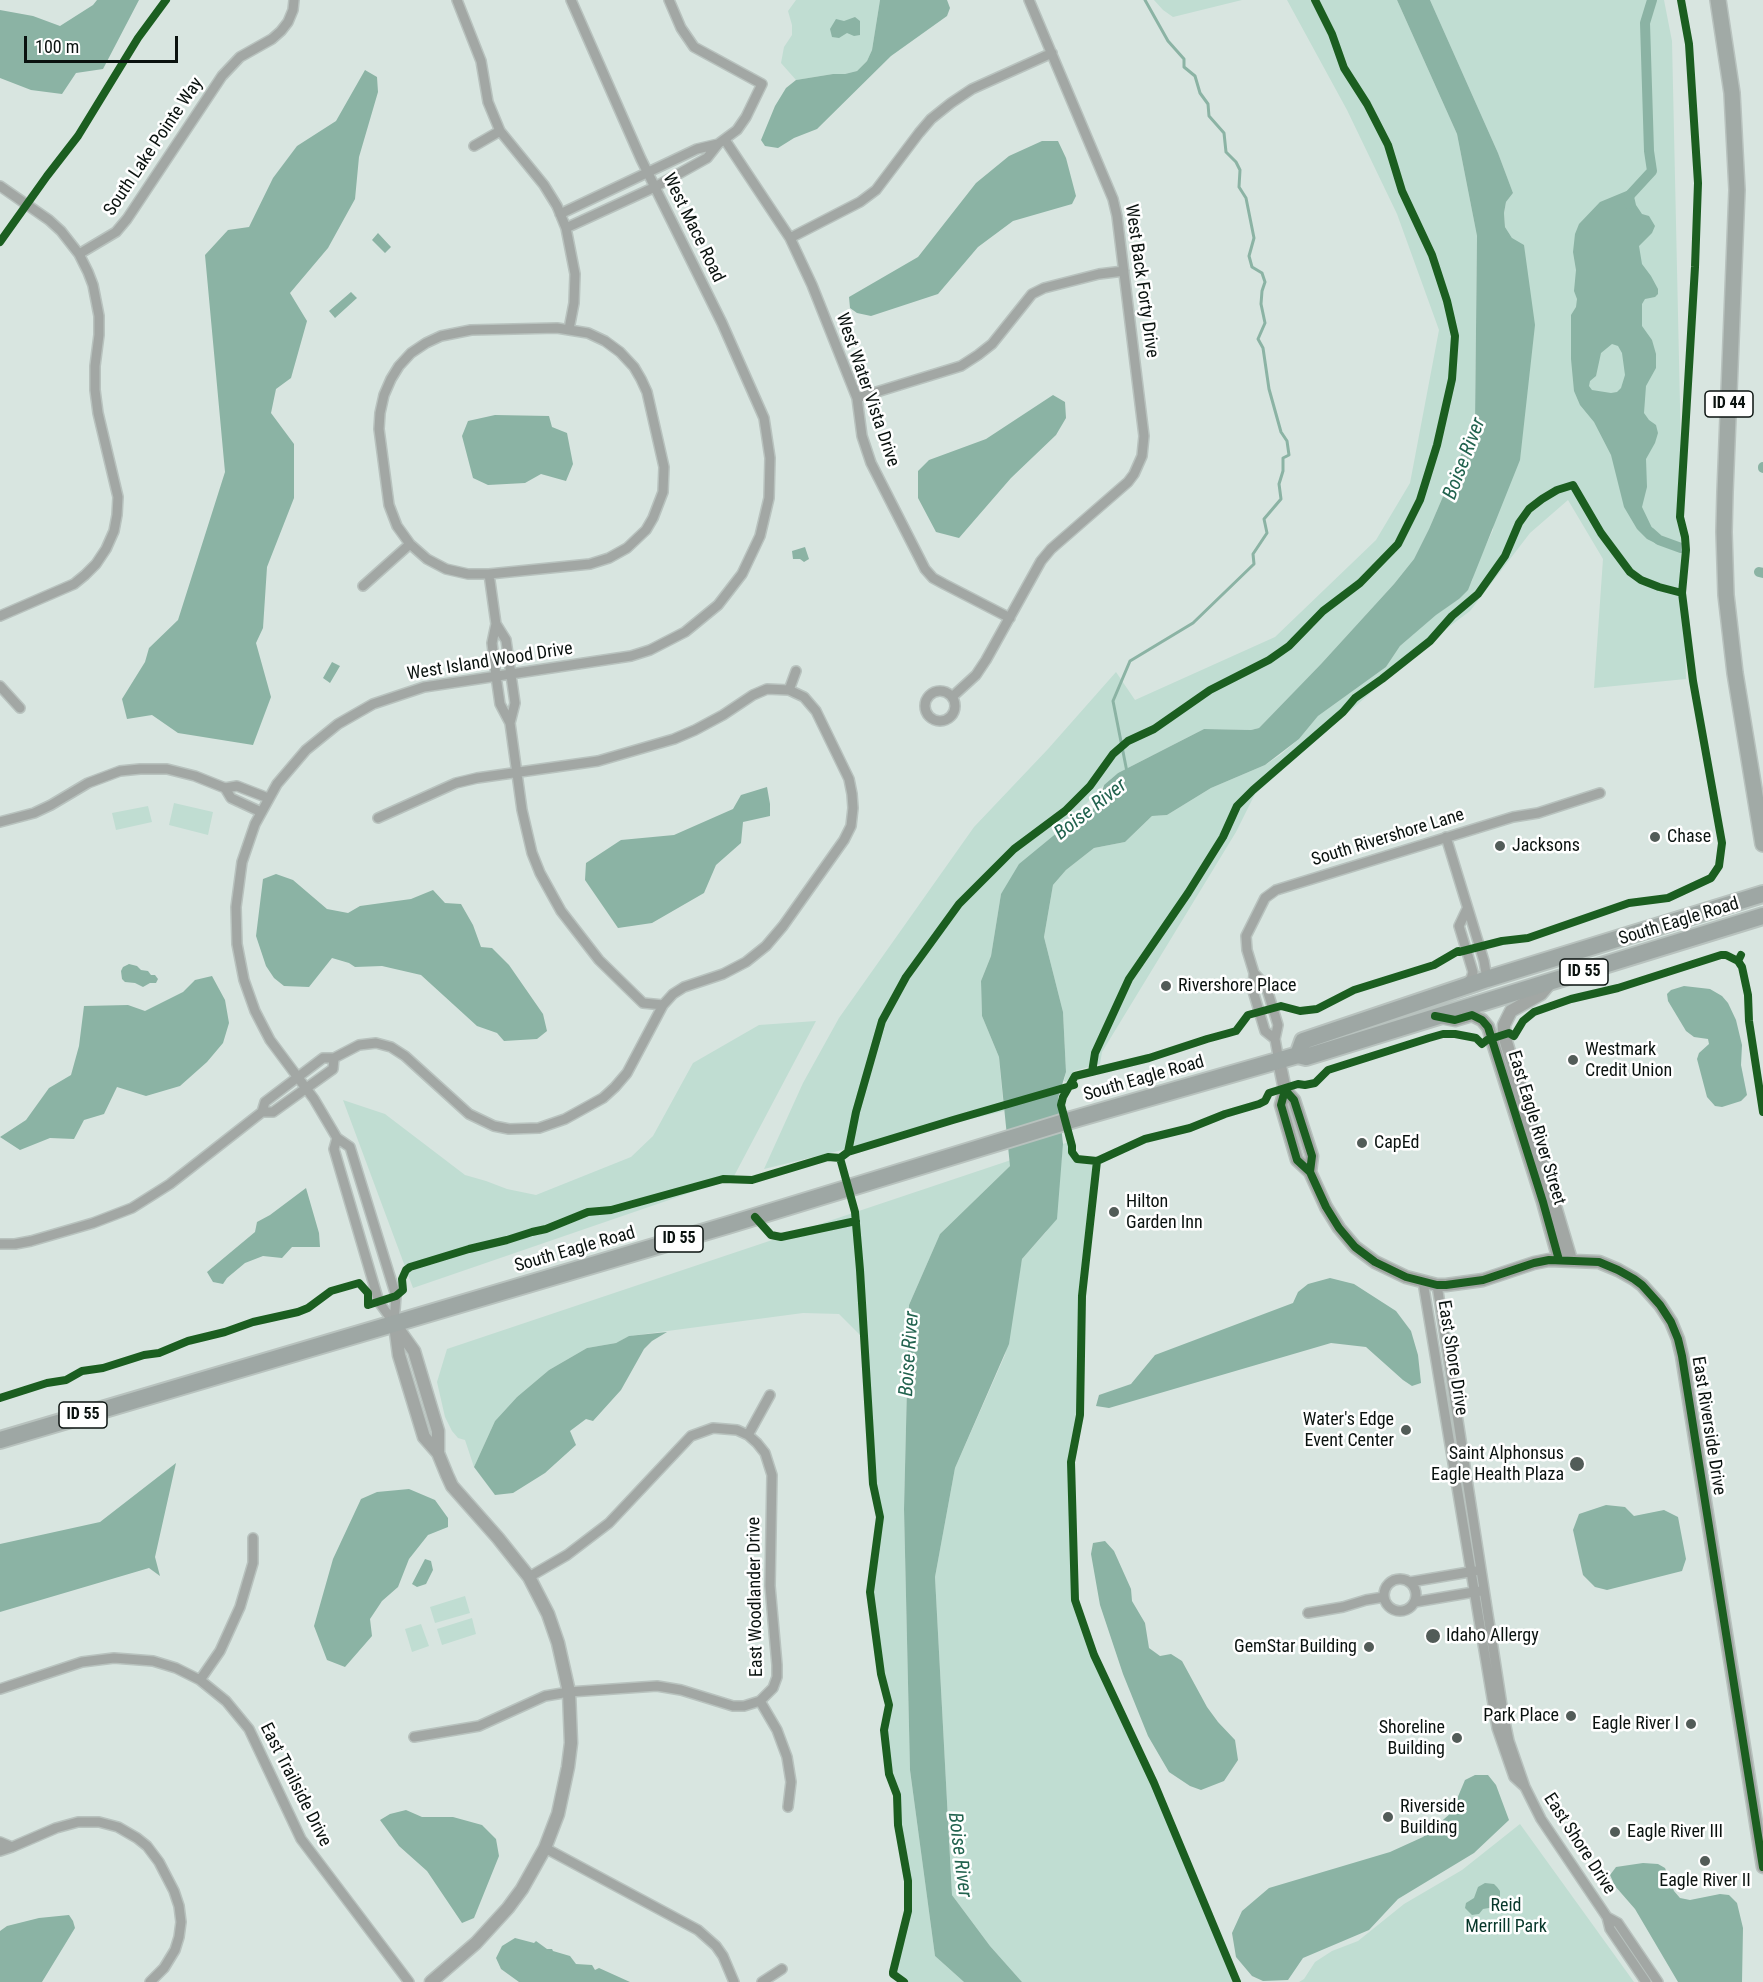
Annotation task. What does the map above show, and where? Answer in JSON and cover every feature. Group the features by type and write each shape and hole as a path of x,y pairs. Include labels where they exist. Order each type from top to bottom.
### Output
{"highway":[{"name":"South Eagle Road","path":"1298,1054 1302,1041 1487,979 1763,894"},
{"name":"South Eagle Road","path":"0,1440 728,1225 1071,1120 1298,1054 1306,1057 1763,916"},
{"path":"1432,1017 1456,999 1480,991 1487,979"}],"main road":[{"name":"ID 44","path":"1718,0 1732,93 1737,190 1725,492 1726,595 1735,673 1763,844"}],"street":[{"name":"South Lake Pointe Way","path":"79,254 116,232 128,219 222,76 240,57 272,39 281,31 288,22 294,0"},
{"path":"457,0 481,61 488,102 500,131 544,185 566,228 575,274 574,303 569,329"},
{"name":"West Mace Road","path":"571,0 647,172 722,323 764,418 771,475"},
{"path":"566,228 655,187 707,158 746,117 762,84 694,47 681,28 669,0"},
{"name":"West Back Forty Drive","path":"1010,618 1041,561 1051,549 1128,482 1134,474 1142,456 1144,436 1113,199 1029,0"},
{"path":"790,238 860,202 876,190 919,133 951,103 972,89 1052,53"},
{"path":"474,146 500,131"},
{"path":"560,213 697,148 721,142"},
{"name":"West Water Vista Drive","path":"721,142 790,238 812,285 856,398 862,436 869,456 925,568 933,578 1010,618"},
{"path":"0,186 61,231 79,254 91,279 98,303 99,334 95,390 117,497 114,531 96,564 74,584 0,616"},
{"path":"606,192 613,206"},
{"path":"856,398 961,366 992,344 1032,294 1044,288 1099,274 1124,271"},
{"path":"569,329 588,333 605,341 620,352 634,367 647,392 664,467 663,492 659,506 646,530 627,548 609,558 590,564 468,574 446,569 427,559 410,544 397,526 389,505 379,429 380,413 384,395 399,366 411,353 426,343 455,332 569,329"},
{"name":"West Island Wood Drive","path":"394,1323 396,1296 350,1147 338,1138 306,1088 270,1040 255,1011 244,980 237,944 236,907 242,862 261,812 268,798 306,750 331,729 359,711 385,699 408,691 631,656 668,642 701,621 735,585 752,557 766,517 771,475"},
{"path":"363,586 410,544"},
{"path":"489,574 496,624 492,643 500,704 510,723 526,831 540,873 561,911 598,960 643,1003 663,1005"},
{"path":"952,697 981,668 1010,618"},
{"path":"496,624 506,640 512,673 515,703 510,723"},
{"path":"789,690 796,671"},
{"path":"0,686 21,708"},
{"path":"0,1244 31,1241 93,1223 132,1208 170,1184 261,1112 265,1102 323,1058 334,1059 359,1045 376,1043 392,1047 432,1079 457,1105 480,1121 509,1129 553,1125 590,1106 615,1087 632,1065 663,1005 684,987 723,974 746,962 766,946 837,850 850,826 853,808 849,779 816,711 804,697 789,690 767,689 695,730 619,756 456,783 436,790 378,818"},
{"path":"0,822 34,813 88,783 120,771 140,769 167,769 195,776 225,788 237,786 268,798"},
{"path":"225,788 231,798 261,812"},
{"name":"South Rivershore Lane","path":"1275,1039 1265,1031 1253,991 1254,973 1247,950 1246,936 1265,898 1276,890 1446,837 1513,817 1538,813 1600,793"},
{"path":"1446,837 1484,961 1487,979"},
{"path":"1461,988 1471,979 1473,972 1459,926 1467,909"},
{"name":"South Rivershore Lane","path":"1254,973 1266,986 1278,1025 1275,1039 1279,1061"},
{"name":"East Eagle River Street","path":"1551,982 1541,994 1511,1011 1504,1025 1504,1035 1565,1260"},
{"name":"East Eagle River Street","path":"1432,1017 1455,1020 1472,1015 1482,1020 1488,1027 1543,1202 1565,1260"},
{"path":"261,1112 273,1112 333,1069 334,1059"},
{"name":"East Riverside Drive","path":"1279,1061 1285,1090 1294,1100 1312,1156 1310,1172 1335,1223 1355,1247 1387,1269 1437,1285 1467,1283 1534,1263 1565,1260 1599,1262 1618,1270 1642,1285 1660,1305 1671,1322 1678,1339 1763,1867"},
{"path":"338,1138 334,1149 379,1302 414,1351 438,1431 438,1453 452,1486 529,1577 548,1614 558,1643 569,1692 571,1743 568,1767 558,1814 545,1848 522,1889 508,1908 476,1943 431,1982"},
{"name":"East Shore Drive","path":"1423,1282 1476,1570"},
{"name":"East Shore Drive","path":"1437,1285 1499,1736 1514,1777 1525,1787 1541,1819 1607,1917 1610,1929 1646,1982"},
{"path":"529,1577 567,1555 609,1523 691,1436 702,1431 725,1428 748,1435 770,1395"},
{"name":"East Woodlander Drive","path":"748,1435 765,1453 772,1475 770,1586 777,1677 773,1688 760,1701"},
{"path":"200,1680 220,1651 240,1607 253,1563 253,1538"},
{"path":"1410,1582 1476,1570"},
{"path":"1401,1578 1410,1582 1416,1591 1414,1602 1408,1609 1398,1611 1389,1607 1384,1597 1385,1588 1392,1580 1401,1578"},
{"path":"1414,1602 1479,1591"},
{"path":"1308,1613 1384,1597"},
{"name":"East Trailside Drive","path":"0,1689 97,1659 129,1658 150,1661 176,1668 200,1680 226,1701 249,1729 301,1839 409,1982"},
{"path":"414,1737 479,1726 545,1696 569,1692 657,1686 681,1690 733,1706 744,1706 760,1701 777,1730 787,1757 791,1782 788,1807"},
{"path":"0,1851 56,1828 78,1822 99,1822 118,1827 147,1846 159,1862 174,1892 181,1922 175,1950 164,1968 150,1982"},
{"path":"0,1842 12,1847"},
{"path":"545,1848 698,1930 723,1956 734,1982"},
{"name":"East Shore Drive","path":"1607,1917 1618,1923 1658,1982"},
{"path":"762,1982 782,1969"}],"green space":[{"path":"796,0 880,0 872,50 867,61 857,71 796,80 781,63 784,47 792,35 788,11"},
{"path":"1154,0 1242,0 1173,17"},
{"path":"1287,0 1397,0 1457,134 1477,236 1475,422 1429,529 1414,559 1394,584 1259,728 1251,730 1204,729 1118,773 1001,894 991,956 981,981 982,1016 999,1057 1004,1111 764,1169 803,1083 839,1018 974,827 1048,749 1116,672 1135,700 1275,637 1376,540 1410,483 1439,330 1397,214 1347,110"},
{"path":"1430,0 1664,0 1672,41 1686,679 1594,688 1603,559 1568,500 1530,533 1470,611 1430,641 1255,794 1236,832 1102,1052 1100,1064 1074,1071 1066,1082 1064,1081 1066,1072 1063,1012 1044,937 1053,885 1066,870 1094,848 1125,842 1152,816 1167,815 1211,788 1265,765 1280,755 1299,739 1318,716 1386,667 1400,646 1436,614 1459,599 1472,581 1475,568 1493,530 1512,238 1505,227 1504,213 1506,202 1513,193 1498,153"},
{"path":"174,803 213,812 208,835 169,825"},
{"path":"148,806 152,822 116,830 112,813"},
{"path":"816,1021 733,1178 413,1288 343,1100 385,1114 465,1175 507,1189 536,1195 631,1157 653,1136 693,1063 759,1025"},
{"path":"1071,1141 1073,1155 1077,1159 1097,1161 1082,1296 1080,1415 1071,1462 1075,1600 1094,1655 1154,1783 1237,1982 1022,1982 990,1946 952,1895 935,1577 955,1468 1005,1355 1022,1259 1046,1232 1061,1164 1063,1144"},
{"path":"1011,1160 1010,1166 940,1234 909,1305 904,1509 910,1770 935,1956 964,1982 901,1982 893,1972 908,1911 908,1881 898,1825 897,1795 889,1774 884,1730 889,1705 881,1674 870,1592 880,1517 873,1484 864,1339 839,1314 803,1313 630,1336 616,1343 587,1348 549,1370 517,1397 495,1421 474,1467 465,1440 458,1438 445,1417 437,1382 447,1349"},
{"path":"465,1596 470,1613 435,1623 430,1607"},
{"path":"472,1618 476,1634 442,1645 437,1629"},
{"path":"421,1624 429,1646 412,1652 405,1629"},
{"name":"Reid Merrill Park","path":"1520,1824 1634,1982 1299,1982 1304,1979 1315,1962 1332,1951 1358,1941 1404,1904 1462,1870"}],"water":[{"path":"97,0 139,0 103,69 76,73 62,94 31,90 0,78 0,10 33,16 60,26"},
{"path":"880,0 947,0 950,8 947,16 891,56 817,129 794,138 778,148 765,146 761,140 775,106 786,88 796,80 857,71 867,61 872,50"},
{"name":"Boise River","path":"1397,0 1430,0 1498,153 1513,193 1506,202 1505,227 1512,238 1524,245 1535,325 1520,460 1468,590 1400,646 1386,667 1318,716 1299,739 1265,765 1211,788 1167,815 1152,816 1125,842 1094,848 1066,870 1053,885 1044,937 1063,1012 1066,1072 1058,1098 1063,1144 1057,1219 1022,1259 1009,1344 955,1468 935,1577 952,1895 990,1946 1022,1982 964,1982 935,1956 910,1770 904,1509 909,1305 940,1234 1010,1166 999,1057 982,1016 981,981 991,956 1001,894 1019,864 1064,827 1077,824 1093,809 1104,785 1118,773 1204,729 1251,730 1259,728 1321,664 1414,559 1475,422 1477,236 1457,134"},
{"path":"855,17 860,21 860,35 854,36 847,33 839,38 832,37 830,29 836,19 844,21"},
{"path":"365,70 377,77 378,92 359,157 355,199 328,248 290,293 307,321 291,378 276,389 271,413 294,444 294,498 267,567 263,628 256,643 271,697 253,745 178,733 152,715 127,719 122,699 145,662 149,648 178,620 225,472 205,255 228,230 249,227 273,178 297,146 336,121"},
{"path":"1042,141 1058,141 1066,158 1076,196 1072,204 1013,221 978,247 938,294 871,316 857,313 850,308 849,297 918,257 976,183 1009,156"},
{"path":"1629,190 1633,192 1636,205 1642,214 1649,216 1655,226 1652,233 1639,246 1642,264 1658,289 1655,297 1645,299 1642,304 1642,326 1652,340 1656,354 1656,368 1646,386 1644,413 1656,425 1658,433 1646,459 1647,487 1642,507 1653,530 1658,535 1657,544 1647,539 1637,529 1624,507 1611,455 1594,422 1580,405 1574,391 1571,315 1576,307 1577,299 1574,291 1575,234 1579,224 1600,202","holes":["1612,344 1618,346 1622,353 1625,375 1621,388 1611,393 1592,390 1589,386 1590,381 1596,376 1601,353"]},
{"path":"378,233 391,247 385,253 372,240"},
{"path":"351,292 357,298 335,318 329,311"},
{"path":"1053,395 1065,402 1066,418 1056,435 1011,478 959,538 936,532 918,498 918,471 929,460 986,439"},
{"path":"495,415 549,416 552,427 567,433 573,464 566,481 541,474 525,483 488,485 473,478 462,436 468,421"},
{"path":"805,547 809,559 804,562 800,559 793,559 792,551"},
{"path":"332,662 340,666 330,683 323,678"},
{"path":"767,787 770,816 743,822 741,843 716,865 704,893 652,923 618,928 585,880 586,863 621,840 674,835 733,809 741,795"},
{"path":"276,874 293,880 327,909 348,913 360,906 411,899 433,890 445,903 461,904 473,925 481,947 492,948 509,965 543,1014 547,1031 537,1039 504,1041 497,1033 477,1026 421,975 382,966 355,967 332,958 309,987 284,986 274,978 266,966 256,936 263,879"},
{"path":"129,964 155,975 158,979 156,983 143,987 125,982 121,971"},
{"path":"212,976 225,1000 229,1023 223,1043 207,1062 180,1086 146,1096 117,1087 104,1114 84,1120 74,1139 50,1138 20,1150 0,1137 26,1120 49,1088 71,1075 79,1046 84,1006 128,1005 145,1011 183,992 195,980"},
{"path":"1684,986 1710,989 1722,996 1728,1003 1736,1020 1742,1045 1741,1065 1747,1095 1741,1101 1722,1107 1715,1106 1707,1097 1697,1059 1699,1053 1709,1044 1708,1039 1694,1037 1686,1031 1668,1001 1667,994 1671,990"},
{"path":"306,1188 319,1233 320,1247 292,1247 282,1258 263,1256 245,1263 223,1284 213,1282 207,1272 255,1232 257,1222"},
{"path":"1330,1278 1354,1284 1396,1311 1411,1331 1418,1355 1421,1383 1412,1386 1366,1347 1331,1343 1109,1408 1096,1406 1099,1395 1131,1384 1155,1355 1293,1303 1298,1292 1308,1284"},
{"path":"667,1332 644,1349 621,1390 593,1421 586,1419 570,1431 576,1445 545,1473 513,1493 495,1495 474,1467 495,1421 517,1397 549,1370 587,1348 616,1343 629,1336"},
{"path":"176,1463 155,1557 160,1576 149,1568 0,1612 0,1544 100,1522"},
{"path":"409,1489 435,1500 448,1518 448,1527 428,1535 409,1559 398,1587 382,1601 370,1619 372,1636 345,1667 327,1660 314,1626 333,1559 361,1499 377,1492"},
{"path":"1606,1505 1625,1507 1634,1516 1664,1510 1678,1517 1686,1559 1682,1571 1607,1590 1595,1587 1583,1575 1573,1530 1579,1514"},
{"path":"1105,1541 1114,1551 1131,1589 1132,1601 1145,1623 1149,1648 1160,1656 1171,1654 1182,1661 1207,1707 1235,1740 1238,1760 1224,1781 1201,1790 1190,1786 1169,1772 1148,1736 1123,1674 1100,1605 1091,1554 1093,1543"},
{"path":"425,1559 431,1561 433,1570 426,1584 417,1587 412,1584"},
{"path":"1475,1775 1488,1775 1496,1785 1509,1820 1474,1853 1398,1899 1369,1930 1303,1958 1288,1980 1263,1981 1252,1976 1236,1957 1232,1933 1242,1911 1269,1888 1390,1852 1423,1837 1451,1813 1465,1780"},
{"path":"406,1810 422,1817 453,1817 482,1825 496,1839 499,1856 474,1918 462,1923 427,1871 399,1846 380,1820 390,1814"},
{"path":"1643,1863 1658,1864 1665,1868 1674,1891 1680,1898 1690,1900 1720,1894 1729,1895 1737,1903 1743,1928 1742,1982 1678,1982 1635,1909 1615,1886 1610,1875 1616,1867"},
{"path":"1485,1883 1494,1884 1497,1887 1500,1891 1500,1900 1495,1907 1483,1909 1479,1914 1472,1915 1465,1908 1466,1903 1474,1898 1478,1887"},
{"path":"69,1915 75,1928 42,1982 0,1982 0,1931 7,1926 39,1918"},
{"path":"515,1938 534,1943 536,1941 547,1949 570,1956 576,1964 592,1965 595,1970 599,1968 630,1982 519,1982 501,1969 496,1958 502,1946"}],"waterway":[{"name":"Boise River","path":"1127,772 1113,701 1130,661 1193,623 1254,564 1253,554 1267,533 1264,519 1281,499 1279,484 1283,471 1283,458 1289,455 1287,441 1281,432 1269,389 1263,348 1258,339 1265,323 1261,304 1265,282 1262,273 1252,267 1249,256 1254,238 1246,198 1239,187 1240,170 1226,152 1224,133 1209,116 1208,104 1200,93 1195,76 1184,67 1184,59 1168,41 1145,0"},
{"path":"1629,204 1629,196 1652,171 1649,151 1645,23 1652,0"},
{"path":"1650,532 1659,540 1681,548"},
{"path":"1759,572 1763,573"}],"cycle path":[{"path":"0,242 78,136 138,38 166,0"},
{"path":"904,1982 893,1972 908,1911 908,1881 898,1825 897,1795 889,1774 884,1730 889,1705 881,1674 870,1592 880,1517 873,1484 855,1212 840,1158 848,1152 856,1112 882,1021 906,977 959,904 1014,849 1065,811 1090,786 1113,754 1128,741 1154,729 1210,690 1269,660 1289,646 1323,611 1360,583 1398,544 1420,500 1437,445 1452,379 1455,336 1447,301 1432,255 1402,191 1388,145 1367,104 1344,68 1332,34 1315,0"},
{"path":"1681,0 1689,44 1698,183 1680,517 1686,550 1682,593 1693,681 1722,843 1719,866 1711,878 1668,898 1629,903 1528,938 1458,951 1434,965 1354,990 1317,1009 1300,1011 1281,1006 1248,1015 1236,1031 1149,1058 1075,1076 1061,1105 1072,1152 1077,1159 1097,1161 1145,1139 1190,1128 1259,1104 1265,1101 1269,1093 1298,1084 1315,1083 1328,1070 1429,1038 1443,1034 1455,1034 1476,1038 1482,1044 1487,1040 1509,1033 1514,1036 1523,1021 1534,1012 1571,999 1618,988 1721,955 1738,961"},
{"path":"1092,1072 1095,1053 1129,979 1223,837 1237,806 1343,712 1355,698 1430,641 1452,616 1478,594 1505,556 1519,523 1529,509 1557,490 1573,485 1601,533 1630,572 1641,580 1682,593"},
{"path":"1741,955 1738,961 1742,967 1748,995 1749,1021 1763,1112"},
{"path":"1435,1016 1455,1020 1472,1015 1482,1020 1488,1027 1559,1260"},
{"path":"848,1152 1074,1085"},
{"path":"1310,1172 1312,1156 1294,1100 1285,1090 1281,1105 1297,1160 1310,1172 1326,1207 1339,1228 1355,1247 1375,1262 1406,1277 1437,1285 1483,1280 1549,1260 1599,1262 1634,1279 1660,1305 1671,1322 1682,1356 1763,1867"},
{"path":"0,1398 47,1383 66,1380 82,1371 103,1368 144,1355 159,1353 188,1341 253,1322 298,1312 308,1308 331,1291 359,1283 368,1293 368,1305 396,1296 403,1290 402,1279 410,1267 546,1229 588,1212 611,1210 723,1179 752,1180 828,1157 840,1158"},
{"path":"1097,1161 1082,1296 1080,1415 1071,1462 1075,1600 1094,1655 1154,1783 1237,1982"},
{"path":"755,1217 771,1235 781,1237 856,1221"}],"place":[{"name":"Chase","path":"1655,837"},
{"name":"Jacksons","path":"1500,846"},
{"name":"Rivershore Place","path":"1166,986"},
{"name":"Westmark Credit Union","path":"1573,1060"},
{"name":"CapEd","path":"1362,1143"},
{"name":"Hilton Garden Inn","path":"1114,1212"},
{"name":"Water's Edge Event Center","path":"1406,1430"},
{"name":"Saint Alphonsus Eagle Health Plaza","path":"1577,1464"},
{"name":"Idaho Allergy","path":"1433,1636"},
{"name":"GemStar Building","path":"1369,1647"},
{"name":"Park Place","path":"1571,1716"},
{"name":"Eagle River I","path":"1691,1724"},
{"name":"Shoreline Building","path":"1457,1738"},
{"name":"Riverside Building","path":"1388,1817"},
{"name":"Eagle River III","path":"1615,1832"},
{"name":"Eagle River II","path":"1705,1861"}]}
